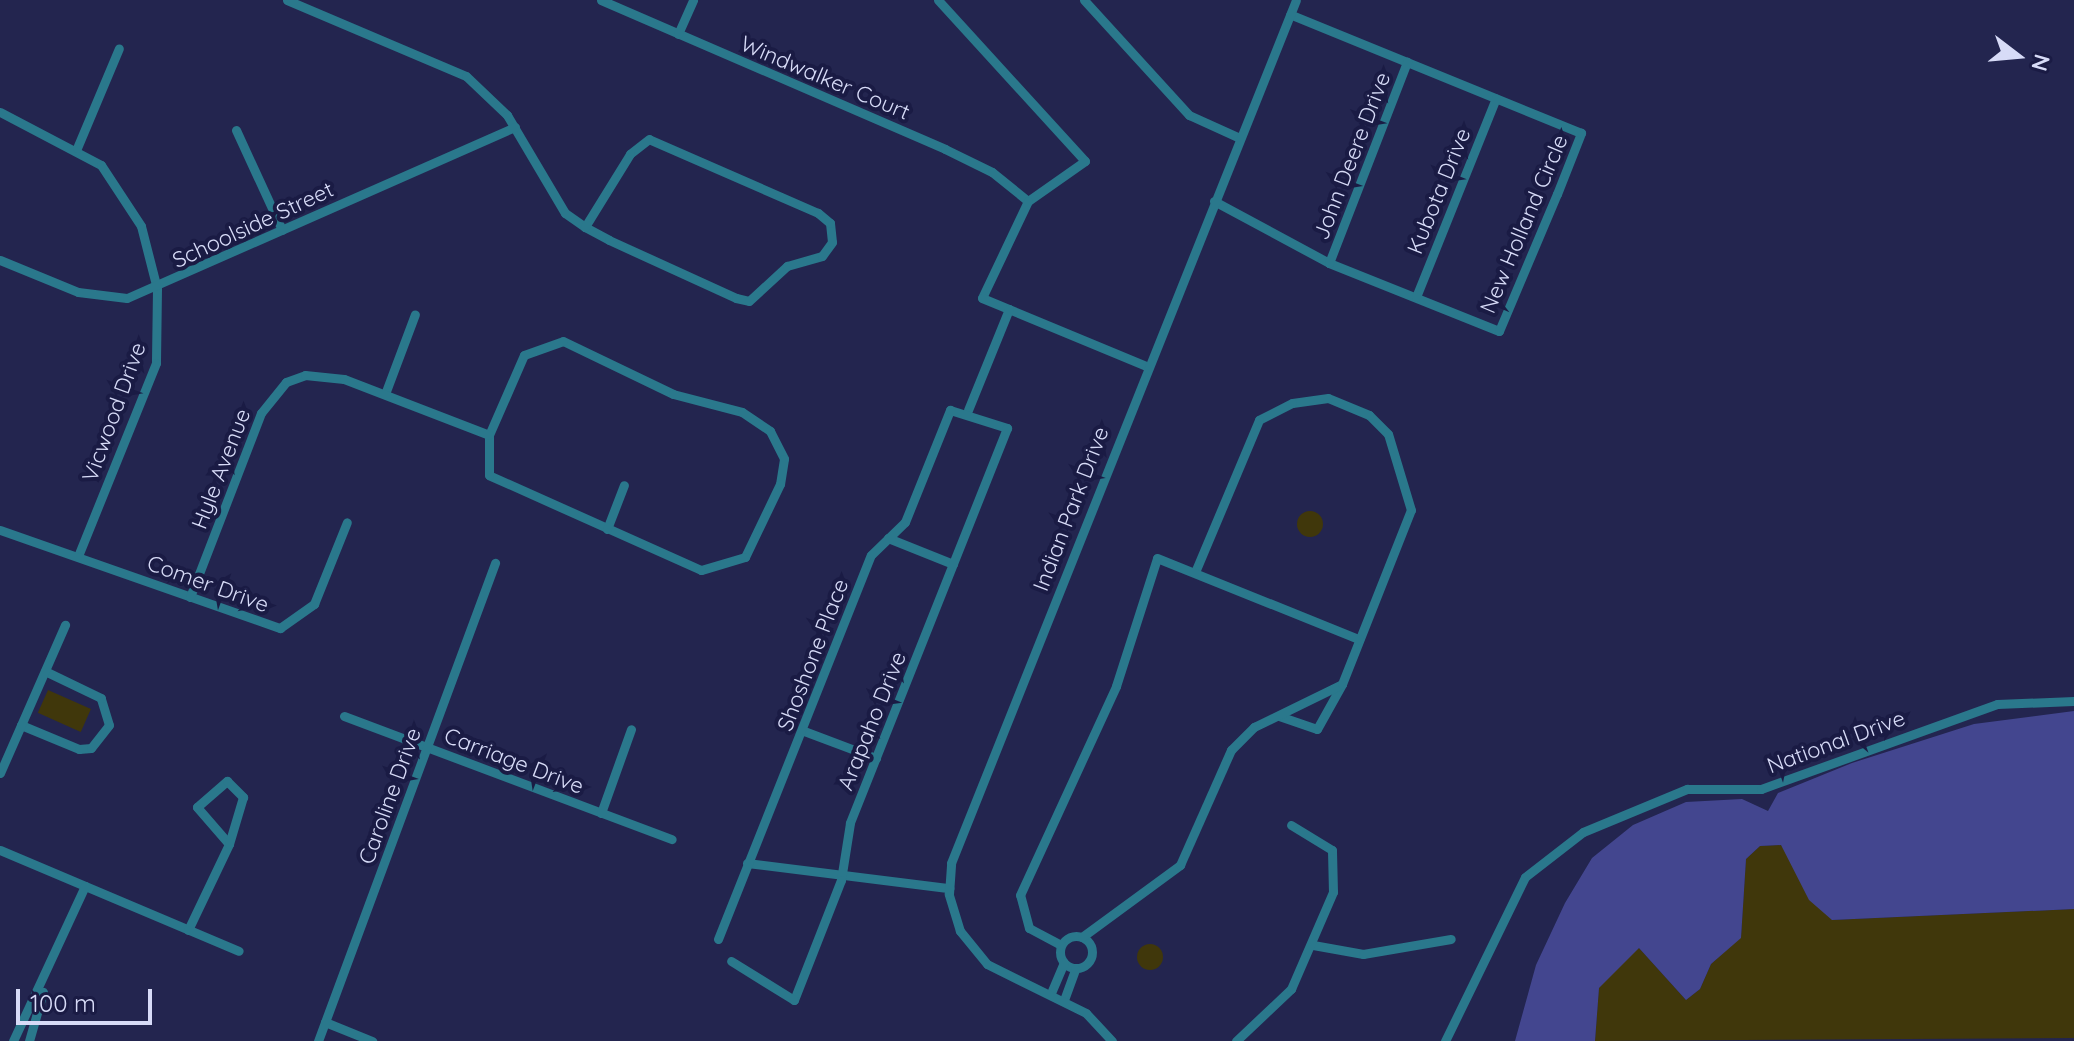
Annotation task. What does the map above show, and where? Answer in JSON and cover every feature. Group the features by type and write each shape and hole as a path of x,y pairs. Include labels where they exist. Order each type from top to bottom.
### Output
{"street":[{"path":"287,0 466,76 515,127 553,197 585,227 749,301 787,266 822,256 832,242 830,223 818,213 649,139 630,154 585,227"},
{"name":"Windwalker Court","path":"601,0 945,149 992,172 1028,201"},
{"path":"678,34 693,0"},
{"path":"938,0 1085,161 1028,201 982,298 1146,366"},
{"path":"1084,0 1189,115 1240,138"},
{"name":"Indian Park Drive","path":"1112,1041 1064,1000 987,964 960,931 949,888 951,863 1146,366 1296,0"},
{"name":"New Holland Circle","path":"1214,201 1329,263 1499,331 1557,194 1581,133 1290,14"},
{"path":"77,148 119,48"},
{"name":"John Deere Drive","path":"1329,263 1407,62"},
{"name":"Kubota Drive","path":"1416,297 1496,98"},
{"name":"Vicwood Drive","path":"0,112 77,148 124,193 157,289 156,363 78,556"},
{"name":"Schoolside Street","path":"0,260 102,298 157,289 515,127"},
{"path":"236,130 282,230"},
{"path":"968,410 1009,309"},
{"path":"385,394 415,314"},
{"path":"563,341 673,394 742,412 770,431 784,459 762,527 745,557 726,568 701,570 607,529 489,475 489,435 524,355 563,341"},
{"name":"Hyle Avenue","path":"190,597 271,394 286,382 324,374 489,435"},
{"path":"1195,572 1259,420 1302,401 1348,405 1388,434 1411,510 1342,684 1317,729 1279,716"},
{"name":"Shoshone Place","path":"718,939 804,731 871,555 905,522 950,410 968,410"},
{"name":"Arapaho Drive","path":"731,961 794,1000 841,880 850,823 1007,428 968,410"},
{"path":"607,529 624,485"},
{"name":"Comer Drive","path":"0,530 280,628 301,619 347,522"},
{"path":"888,538 953,564"},
{"path":"1342,684 1254,727 1231,750 1180,865 1082,937 1061,945 1029,928 1020,895 1116,686 1157,558 1359,639"},
{"name":"Caroline Drive","path":"318,1041 495,563"},
{"path":"0,773 65,625"},
{"path":"21,725 79,749 91,748 109,725 101,698 45,671"},
{"name":"National Drive","path":"1445,1041 1525,877 1602,821 1687,789 1761,789 1997,704 2074,701"},
{"name":"Carriage Drive","path":"344,716 672,839"},
{"path":"601,813 631,729"},
{"path":"804,731 876,758"},
{"path":"188,930 229,844 243,797 227,781 197,807 229,844"},
{"path":"1236,1041 1291,989 1313,945 1336,864 1332,850 1291,825"},
{"path":"0,850 239,951"},
{"path":"747,863 841,880 949,888"},
{"path":"13,1041 45,981 85,886"},
{"path":"1064,1000 1075,969 1092,953 1082,937"},
{"path":"1313,945 1363,954 1451,939"},
{"path":"1051,993 1064,963 1061,945"},
{"path":"1064,963 1075,969"},
{"path":"29,1041 45,981"},
{"path":"325,1022 372,1041"}],"shaded area":[{"path":"1310,511 1319,515 1323,524 1319,533 1310,537 1301,533 1297,524 1301,515"},
{"path":"48,690 91,709 81,732 38,713"},
{"path":"2074,711 2074,909 1832,920 1809,900 1781,845 1760,846 1746,859 1741,938 1711,964 1700,989 1686,1000 1639,948 1599,988 1595,1041 1515,1041 1536,965 1565,903 1592,858 1633,825 1686,802 1742,799 1768,811 1778,793 1852,763 1974,724"},
{"path":"1781,845 1832,920 2074,909 2074,1038 1595,1041 1599,988 1624,955 1639,948 1686,1000 1700,989 1711,964 1741,937 1746,859 1760,846"},
{"path":"1150,944 1159,948 1163,957 1159,966 1150,970 1141,966 1137,957 1141,948"}]}
